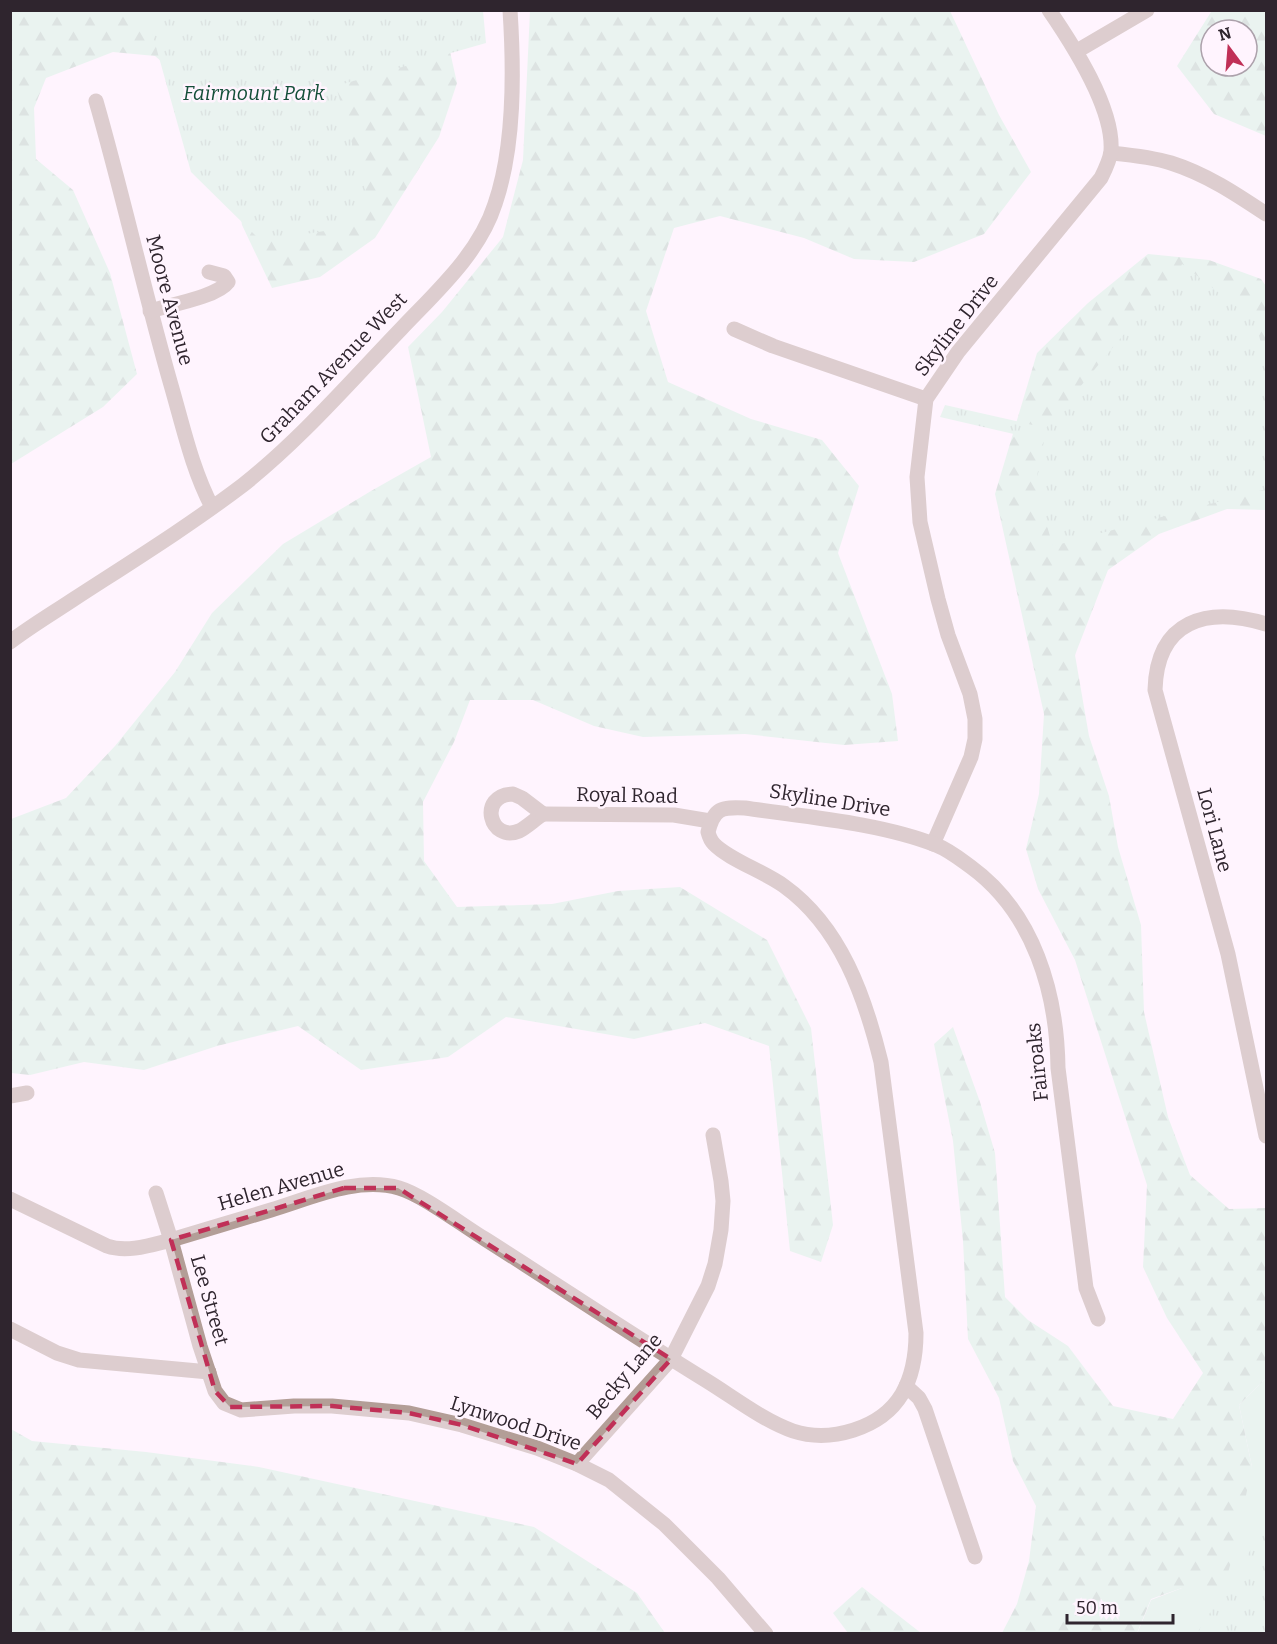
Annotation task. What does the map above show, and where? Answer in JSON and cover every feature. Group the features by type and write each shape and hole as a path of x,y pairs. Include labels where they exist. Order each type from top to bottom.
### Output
{"street":[{"name":"Graham Avenue West","path":"10,642 212,507 269,463 303,431 453,273 483,233 495,204 507,151 510,97 510,10"},
{"name":"Skyline Drive","path":"710,821 720,809 745,808 895,832 933,844 971,757 975,739 975,719 970,694 948,635 938,599 920,522 917,477 926,399 958,352 1101,178 1111,153 1109,126 1104,112 1077,51 1049,10"},
{"path":"1077,51 1147,10"},
{"name":"Moore Avenue","path":"96,100 150,311 203,489 212,507"},
{"path":"1111,153 1149,158 1191,170 1214,181 1266,214"},
{"path":"150,311 224,288 228,282 224,276 209,272"},
{"path":"734,329 773,346 926,399"},
{"name":"Lori Lane","path":"1266,624 1235,617 1213,616 1198,620 1183,628 1161,652 1157,664 1155,690 1228,954 1266,1136"},
{"name":"Royal Road","path":"543,814 674,815 710,821"},
{"path":"671,1359 776,1424 807,1435 837,1435 862,1426 882,1414 896,1401 913,1371 916,1333 881,1062 873,1028 860,991 845,959 817,915 770,876 723,852 712,843 708,832 710,821"},
{"name":"Fairoaks","path":"933,844 957,856 983,875 997,889 1027,931 1037,954 1057,1033 1058,1068 1086,1288 1098,1319"},
{"path":"10,1096 27,1093"},
{"name":"Becky Lane","path":"577,1464 671,1359 708,1286 715,1264 721,1230 723,1201 722,1181 713,1135"},
{"name":"Helen Avenue","path":"10,1199 111,1247 121,1249 153,1245 344,1188 380,1185 398,1188 410,1192 460,1223 671,1359"},
{"name":"Lee Street","path":"156,1193 208,1372"},
{"path":"10,1329 57,1353 80,1360 208,1372"},
{"name":"Lynwood Drive","path":"208,1372 218,1395 230,1407 241,1410 332,1406 409,1413 462,1425 537,1448 577,1464 609,1480 664,1524 718,1578 766,1634"},
{"path":"906,1386 919,1398 925,1409 975,1557"}],"highlighted area":[{"path":"344,1188 398,1188 671,1359 577,1464 462,1425 409,1413 332,1406 230,1407 215,1391 171,1240"}],"green space":[{"path":"11,11 441,11 457,83 439,137 375,238 320,277 272,288 242,225 224,115 155,56 113,52 46,78 34,108 36,159 73,190 110,273 137,374 103,407 11,464"},
{"name":"Fairmount Park","path":"146,11 483,11 486,43 336,86 369,204 337,229 261,241 191,172"},
{"path":"530,11 950,11 999,115 1031,172 984,234 914,262 854,259 804,238 720,216 674,228 646,311 668,382 751,419 822,440 859,486 838,553 892,694 898,741 844,745 745,734 643,737 594,726 533,700 470,700 454,742 423,802 424,861 457,907 552,904 618,891 680,887 767,940 811,1028 833,1225 821,1262 790,1251 769,1046 705,1023 634,1039 506,1017 448,1057 361,1070 298,1026 217,1046 144,1070 84,1062 30,1075 11,1073 11,819 66,798 115,746 175,672 212,613 283,544 431,457 408,347 442,312 503,237 523,160"},
{"path":"1215,11 1266,11 1266,136 1214,114 1177,66 1199,31 1199,78 1259,78 1259,18 1207,18 1211,12"},
{"path":"1148,254 1209,260 1261,279 1266,286 1266,510 1227,509 1159,534 1108,570 1075,655 1089,736 1109,796 1118,847 1141,925 1144,1012 1168,1117 1190,1175 1229,1209 1266,1208 1266,1378 1239,1405 1252,1467 1234,1552 1222,1593 1182,1588 1151,1599 1137,1633 1002,1633 1017,1604 1029,1561 1036,1506 1013,1461 999,1398 968,1339 963,1241 953,1141 934,1044 953,1027 980,1102 995,1153 1005,1297 1028,1320 1068,1346 1113,1406 1173,1419 1203,1373 1167,1318 1143,1267 1147,1185 1075,960 1038,889 1026,849 1039,794 1044,714 995,494 1037,353 1088,303"},
{"path":"1182,264 1255,321 1266,361 1266,489 1053,546 1035,486 1044,441 940,417 945,405 1046,428"},
{"path":"1266,1378 1266,1633 1137,1634 1151,1600 1182,1588 1252,1467 1239,1405"},
{"path":"11,1429 32,1441 146,1452 259,1467 534,1527 637,1593 665,1633 11,1633"},
{"path":"1266,1526 1266,1633 1197,1633"},
{"path":"862,1587 921,1633 848,1633 833,1613"}]}
